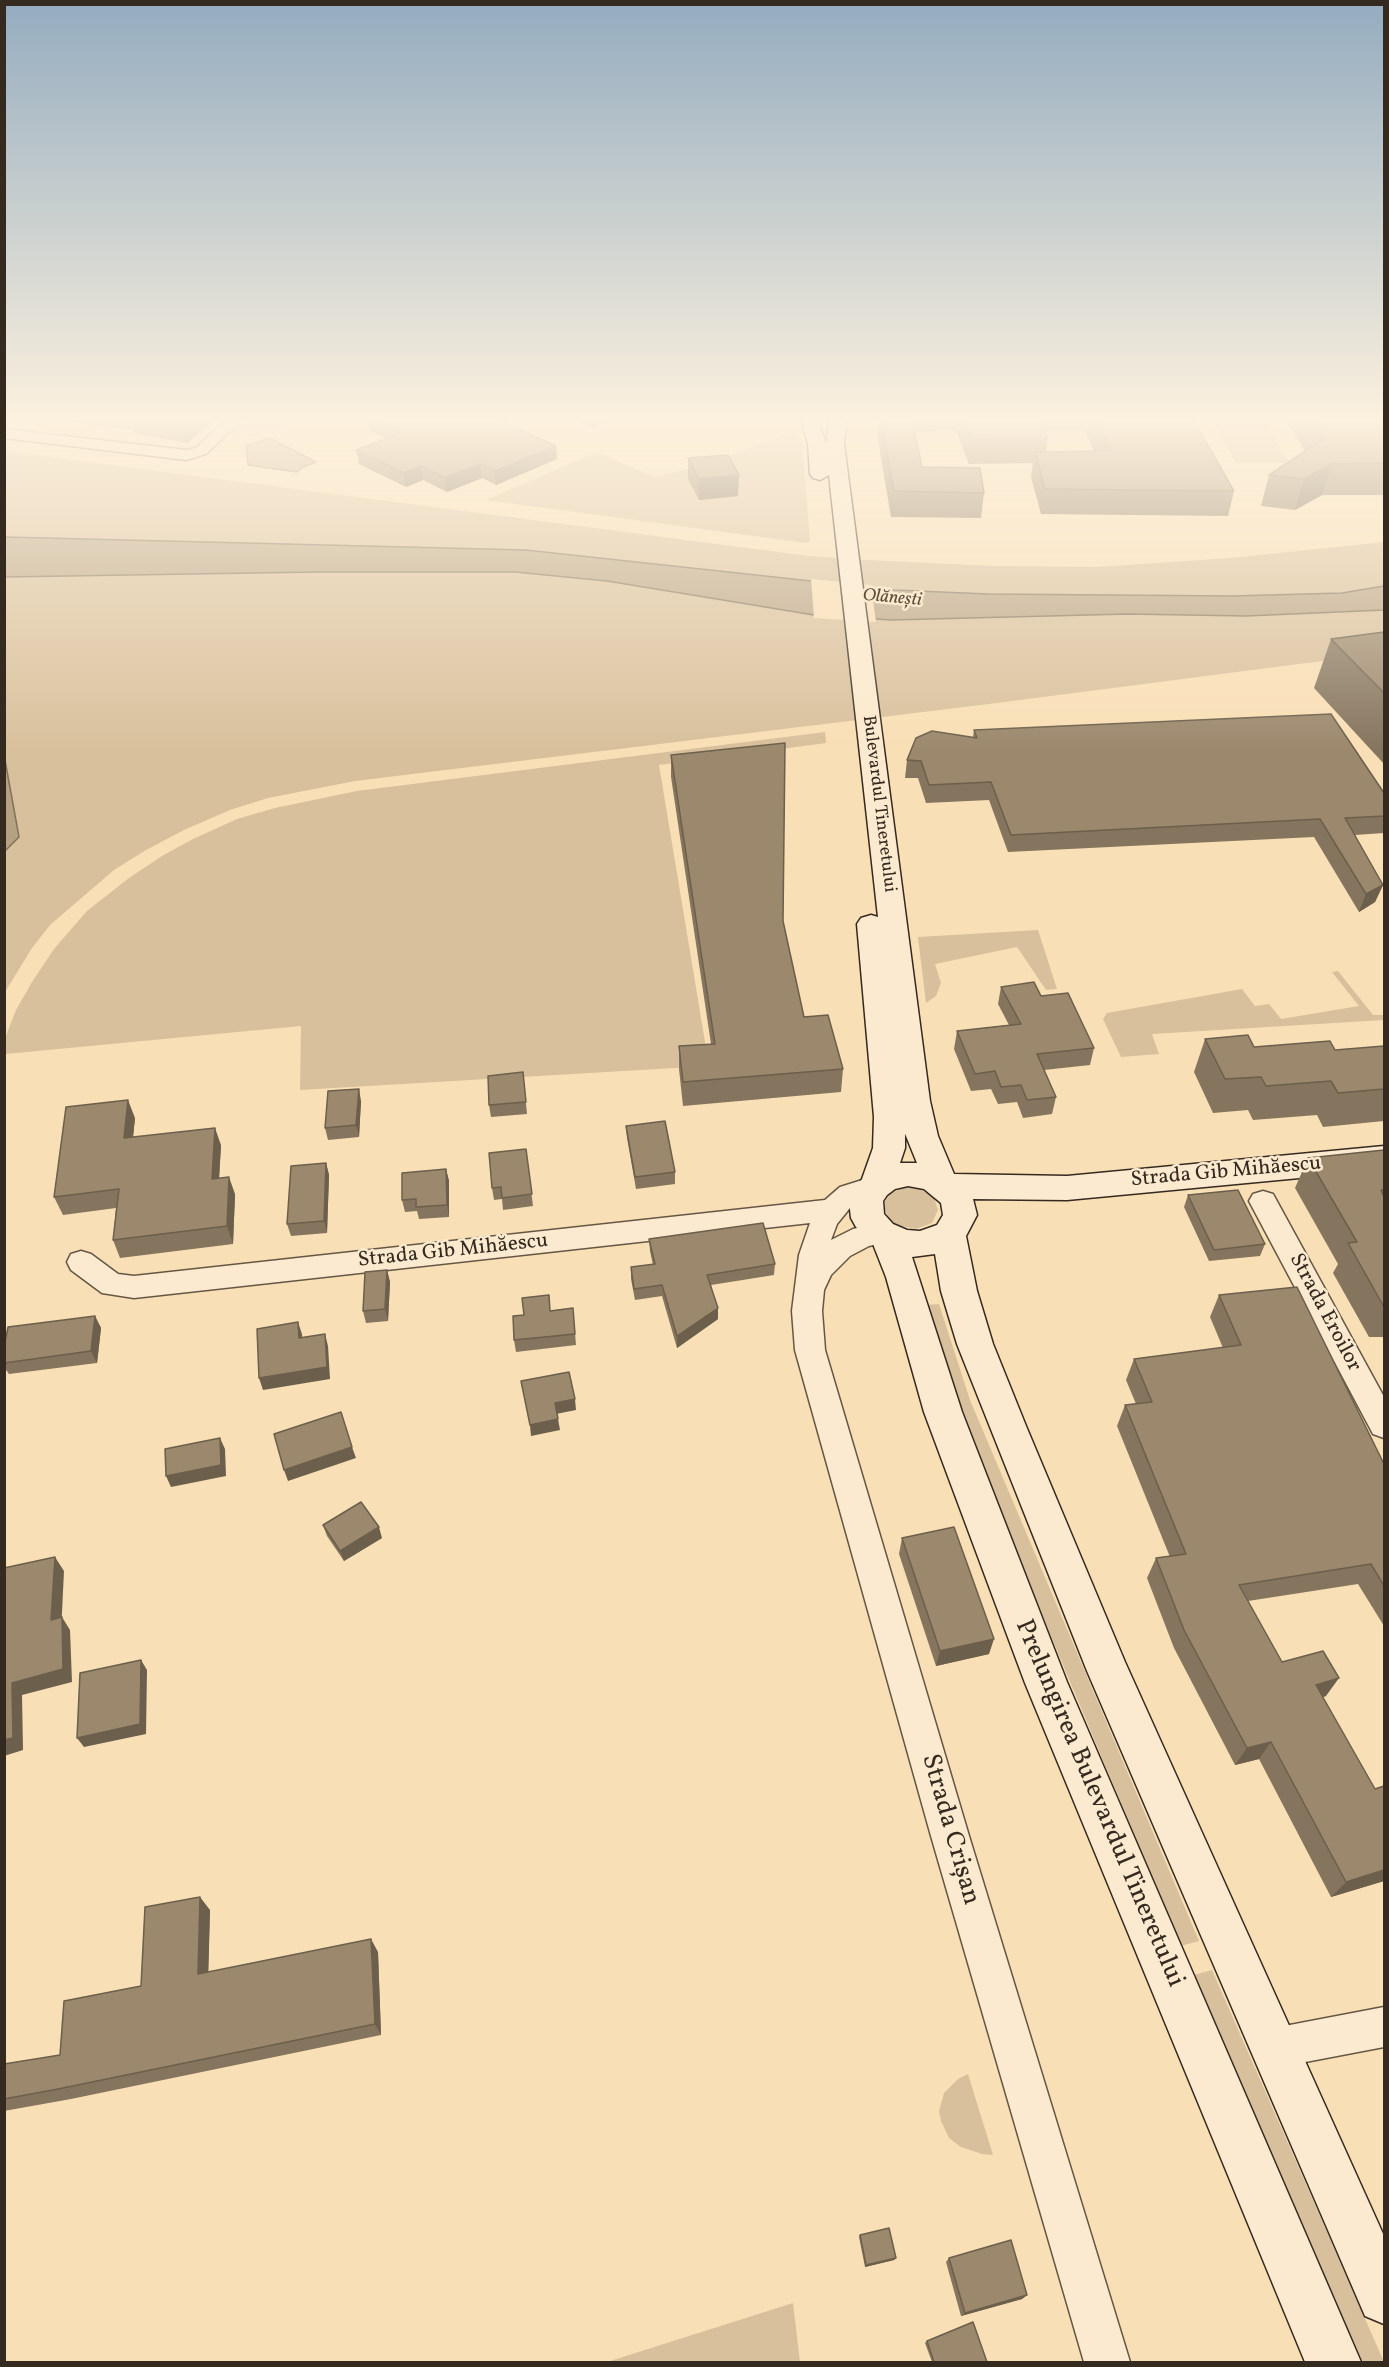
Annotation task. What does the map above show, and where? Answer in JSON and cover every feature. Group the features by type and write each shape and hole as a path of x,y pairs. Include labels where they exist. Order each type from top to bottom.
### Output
{"main road":[{"name":"Bulevardul Tineretului","path":"837,529 837,642"},
{"name":"Bulevardul Tineretului","path":"838,550 857,724 871,925 890,1117 889,1148 876,1185 869,1192 866,1209 868,1218 884,1234"},
{"name":"Bulevardul Tineretului","path":"857,724 914,1101 922,1136 944,1185 954,1195 959,1205 960,1215 953,1229"},
{"name":"Strada Gib Mihăescu","path":"944,1185 1067,1188 1384,1158"},
{"path":"876,1185 896,1175 908,1174 932,1178 944,1185"},
{"name":"Strada Gib Mihăescu","path":"953,1229 1015,1200 1067,1188"},
{"path":"884,1234 903,1243 920,1244 936,1241 953,1229 959,1291 991,1386 1108,1671 1384,2297"},
{"name":"Prelungirea Bulevardul Tineretului","path":"884,1234 903,1277 943,1412 1046,1683 1333,2362"}],"street":[{"name":"Strada Crișan","path":"876,1185 850,1194 831,1210 820,1230 813,1254 807,1328 810,1350 950,1836 1107,2362"},
{"name":"Strada Eroilor","path":"1263,1201 1384,1425"},
{"name":"Strada Gib Mihăescu","path":"81,1262 112,1285 134,1287 831,1210"},
{"name":"Strada Crișan","path":"810,1294 817,1274 830,1257 849,1243 884,1234"},
{"path":"1274,2048 1384,2027"}],"shaded area":[{"path":"5,529 606,529 809,556 994,566 1097,567 1230,558 1384,542 1384,586 1342,593 1233,596 988,594 894,590 526,550 5,537"},
{"path":"705,529 809,529 810,541 806,543"},
{"path":"317,572 515,572 607,581 814,615 891,620 1128,614 1246,616 1384,610 1384,653 989,704 355,781 268,798 230,810 184,830 114,870 50,925 32,948 5,992 5,851 19,836 5,760 5,577"},
{"path":"825,732 826,743 659,765 709,1066 300,1090 301,1026 5,1054 4,1041 16,1010 32,982 54,949 87,911 162,856 237,819 275,808 357,791"},
{"path":"1038,930 1057,989 1046,990 1017,947 935,964 941,983 936,996 926,1003 918,937"},
{"path":"1338,971 1373,1015 1384,1015 1384,1020 1152,1034 1159,1054 1121,1057 1103,1019 1107,1013 1242,989 1255,1006 1269,1004 1281,1019 1359,1006 1332,972"},
{"path":"912,1187 934,1198 938,1210 932,1223 916,1229 897,1225 890,1220 883,1206 889,1194"},
{"path":"939,1304 970,1400 1199,1941 1181,1946 953,1403 925,1305"},
{"path":"1212,1970 1384,2362 1360,2362 1194,1975"},
{"path":"968,2074 993,2155 961,2147 949,2138 941,2121 939,2111 944,2093 958,2079"},
{"path":"793,2303 800,2362 607,2362"}],"water":[{"name":"Olănești","path":"5,537 526,550 894,590 988,594 1233,596 1342,593 1384,586 1384,610 1246,616 1128,614 891,620 814,615 607,581 515,572 317,572 5,577"},
{"path":"5,760 19,837 4,851"}],"pier":[{"path":"811,579 871,585 876,622 814,618"}],"building":[{"path":"1384,632 1384,693 1331,639"},
{"path":"1331,714 1384,793 1384,816 1345,818 1383,885 1366,894 1320,819 1011,835 991,782 929,785 921,761 907,760 916,738 932,731 977,738 974,730"},
{"path":"785,743 783,921 804,1017 828,1015 843,1069 683,1082 679,1046 715,1044 671,755"},
{"path":"1034,982 1041,996 1068,993 1094,1048 1037,1054 1056,1097 1027,1100 1021,1085 1001,1087 995,1071 975,1074 957,1031 1021,1024 1001,987"},
{"path":"1248,1035 1254,1047 1330,1041 1335,1050 1384,1046 1384,1089 1338,1093 1331,1081 1266,1086 1261,1077 1225,1079 1205,1039"},
{"path":"523,1072 526,1102 489,1105 488,1076"},
{"path":"359,1089 356,1125 325,1128 328,1091"},
{"path":"128,1100 124,1138 215,1128 212,1179 229,1177 227,1226 113,1240 119,1189 54,1197 66,1107"},
{"path":"665,1121 675,1172 635,1177 626,1126"},
{"path":"526,1149 532,1194 502,1198 501,1187 492,1188 489,1153"},
{"path":"1384,1150 1384,1190 1381,1190 1384,1197 1384,1307 1348,1243 1357,1242 1308,1158"},
{"path":"326,1163 324,1221 287,1224 291,1166"},
{"path":"446,1169 447,1205 416,1207 416,1199 402,1200 402,1173"},
{"path":"1238,1190 1265,1244 1214,1250 1188,1195"},
{"path":"763,1223 775,1264 707,1275 718,1308 677,1336 662,1285 634,1289 631,1267 655,1264 649,1239"},
{"path":"387,1270 385,1309 363,1311 365,1272"},
{"path":"1297,1287 1384,1464 1384,1586 1371,1564 1239,1585 1282,1662 1323,1651 1339,1678 1316,1685 1375,1789 1384,1786 1384,1870 1346,1882 1271,1742 1247,1748 1184,1630 1156,1558 1186,1554 1125,1405 1152,1402 1134,1359 1241,1345 1219,1295"},
{"path":"549,1295 550,1311 573,1308 575,1334 514,1340 513,1316 524,1315 522,1298"},
{"path":"95,1316 91,1351 4,1363 8,1327"},
{"path":"298,1322 299,1338 325,1334 327,1367 259,1378 257,1329"},
{"path":"569,1372 575,1399 555,1403 558,1419 530,1425 521,1381"},
{"path":"341,1412 352,1447 284,1470 274,1434"},
{"path":"220,1438 221,1465 166,1476 165,1449"},
{"path":"361,1502 379,1527 340,1551 323,1525"},
{"path":"954,1527 994,1639 940,1651 902,1538"},
{"path":"55,1557 51,1620 62,1617 63,1669 12,1683 13,1738 4,1740 4,1568"},
{"path":"141,1660 140,1724 77,1738 80,1673"},
{"path":"200,1897 198,1974 371,1939 375,2024 4,2099 4,2064 60,2055 64,2001 141,1986 145,1907"},
{"path":"889,2228 896,2258 866,2265 860,2235"},
{"path":"1011,2240 1027,2295 965,2313 949,2258"},
{"path":"973,2322 987,2362 934,2362 927,2341"}]}
